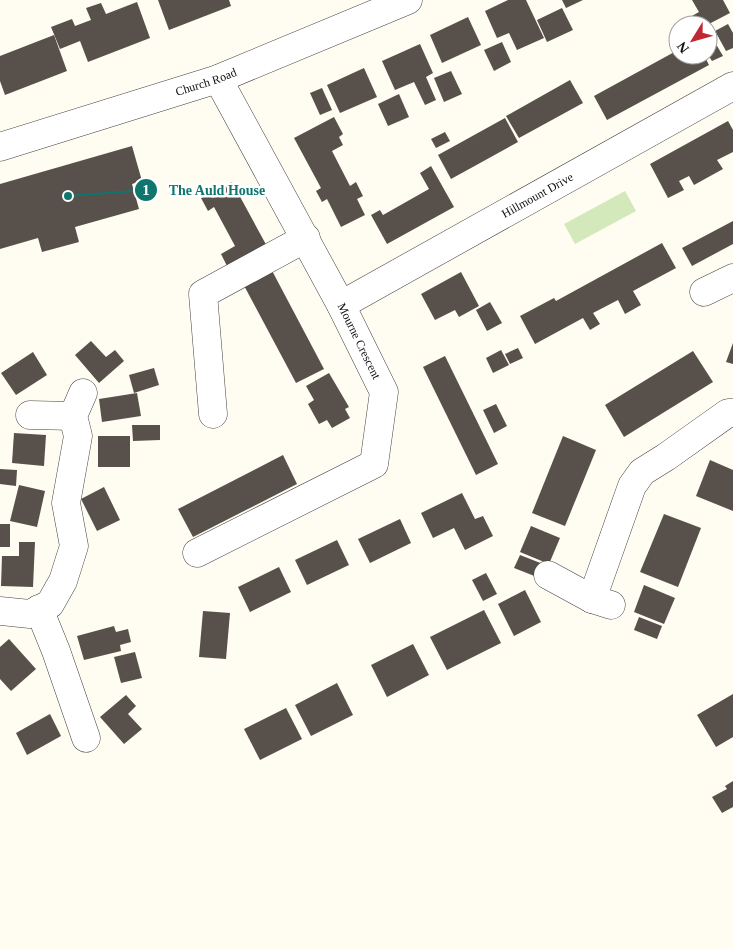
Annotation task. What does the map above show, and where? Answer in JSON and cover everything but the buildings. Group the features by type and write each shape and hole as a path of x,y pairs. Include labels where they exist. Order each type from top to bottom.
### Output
{"street":[{"name":"Church Road","path":"0,147 218,79 408,0"},
{"name":"Mourne Crescent","path":"197,553 374,464 384,392 306,238 218,79"},
{"name":"Hillmount Drive","path":"341,305 733,86"},
{"path":"213,414 203,294 306,238"},
{"path":"704,292 733,278"},
{"path":"0,611 30,614 50,604 63,580 74,546 66,503 78,436 78,404 30,415"},
{"path":"548,575 602,602 632,486 642,472 728,413 733,412"},
{"path":"39,609 56,651 86,738"}],"green space":[{"path":"625,191 636,211 575,244 564,224"}],"place":[{"name":"The Auld House","path":"68,196"}]}
